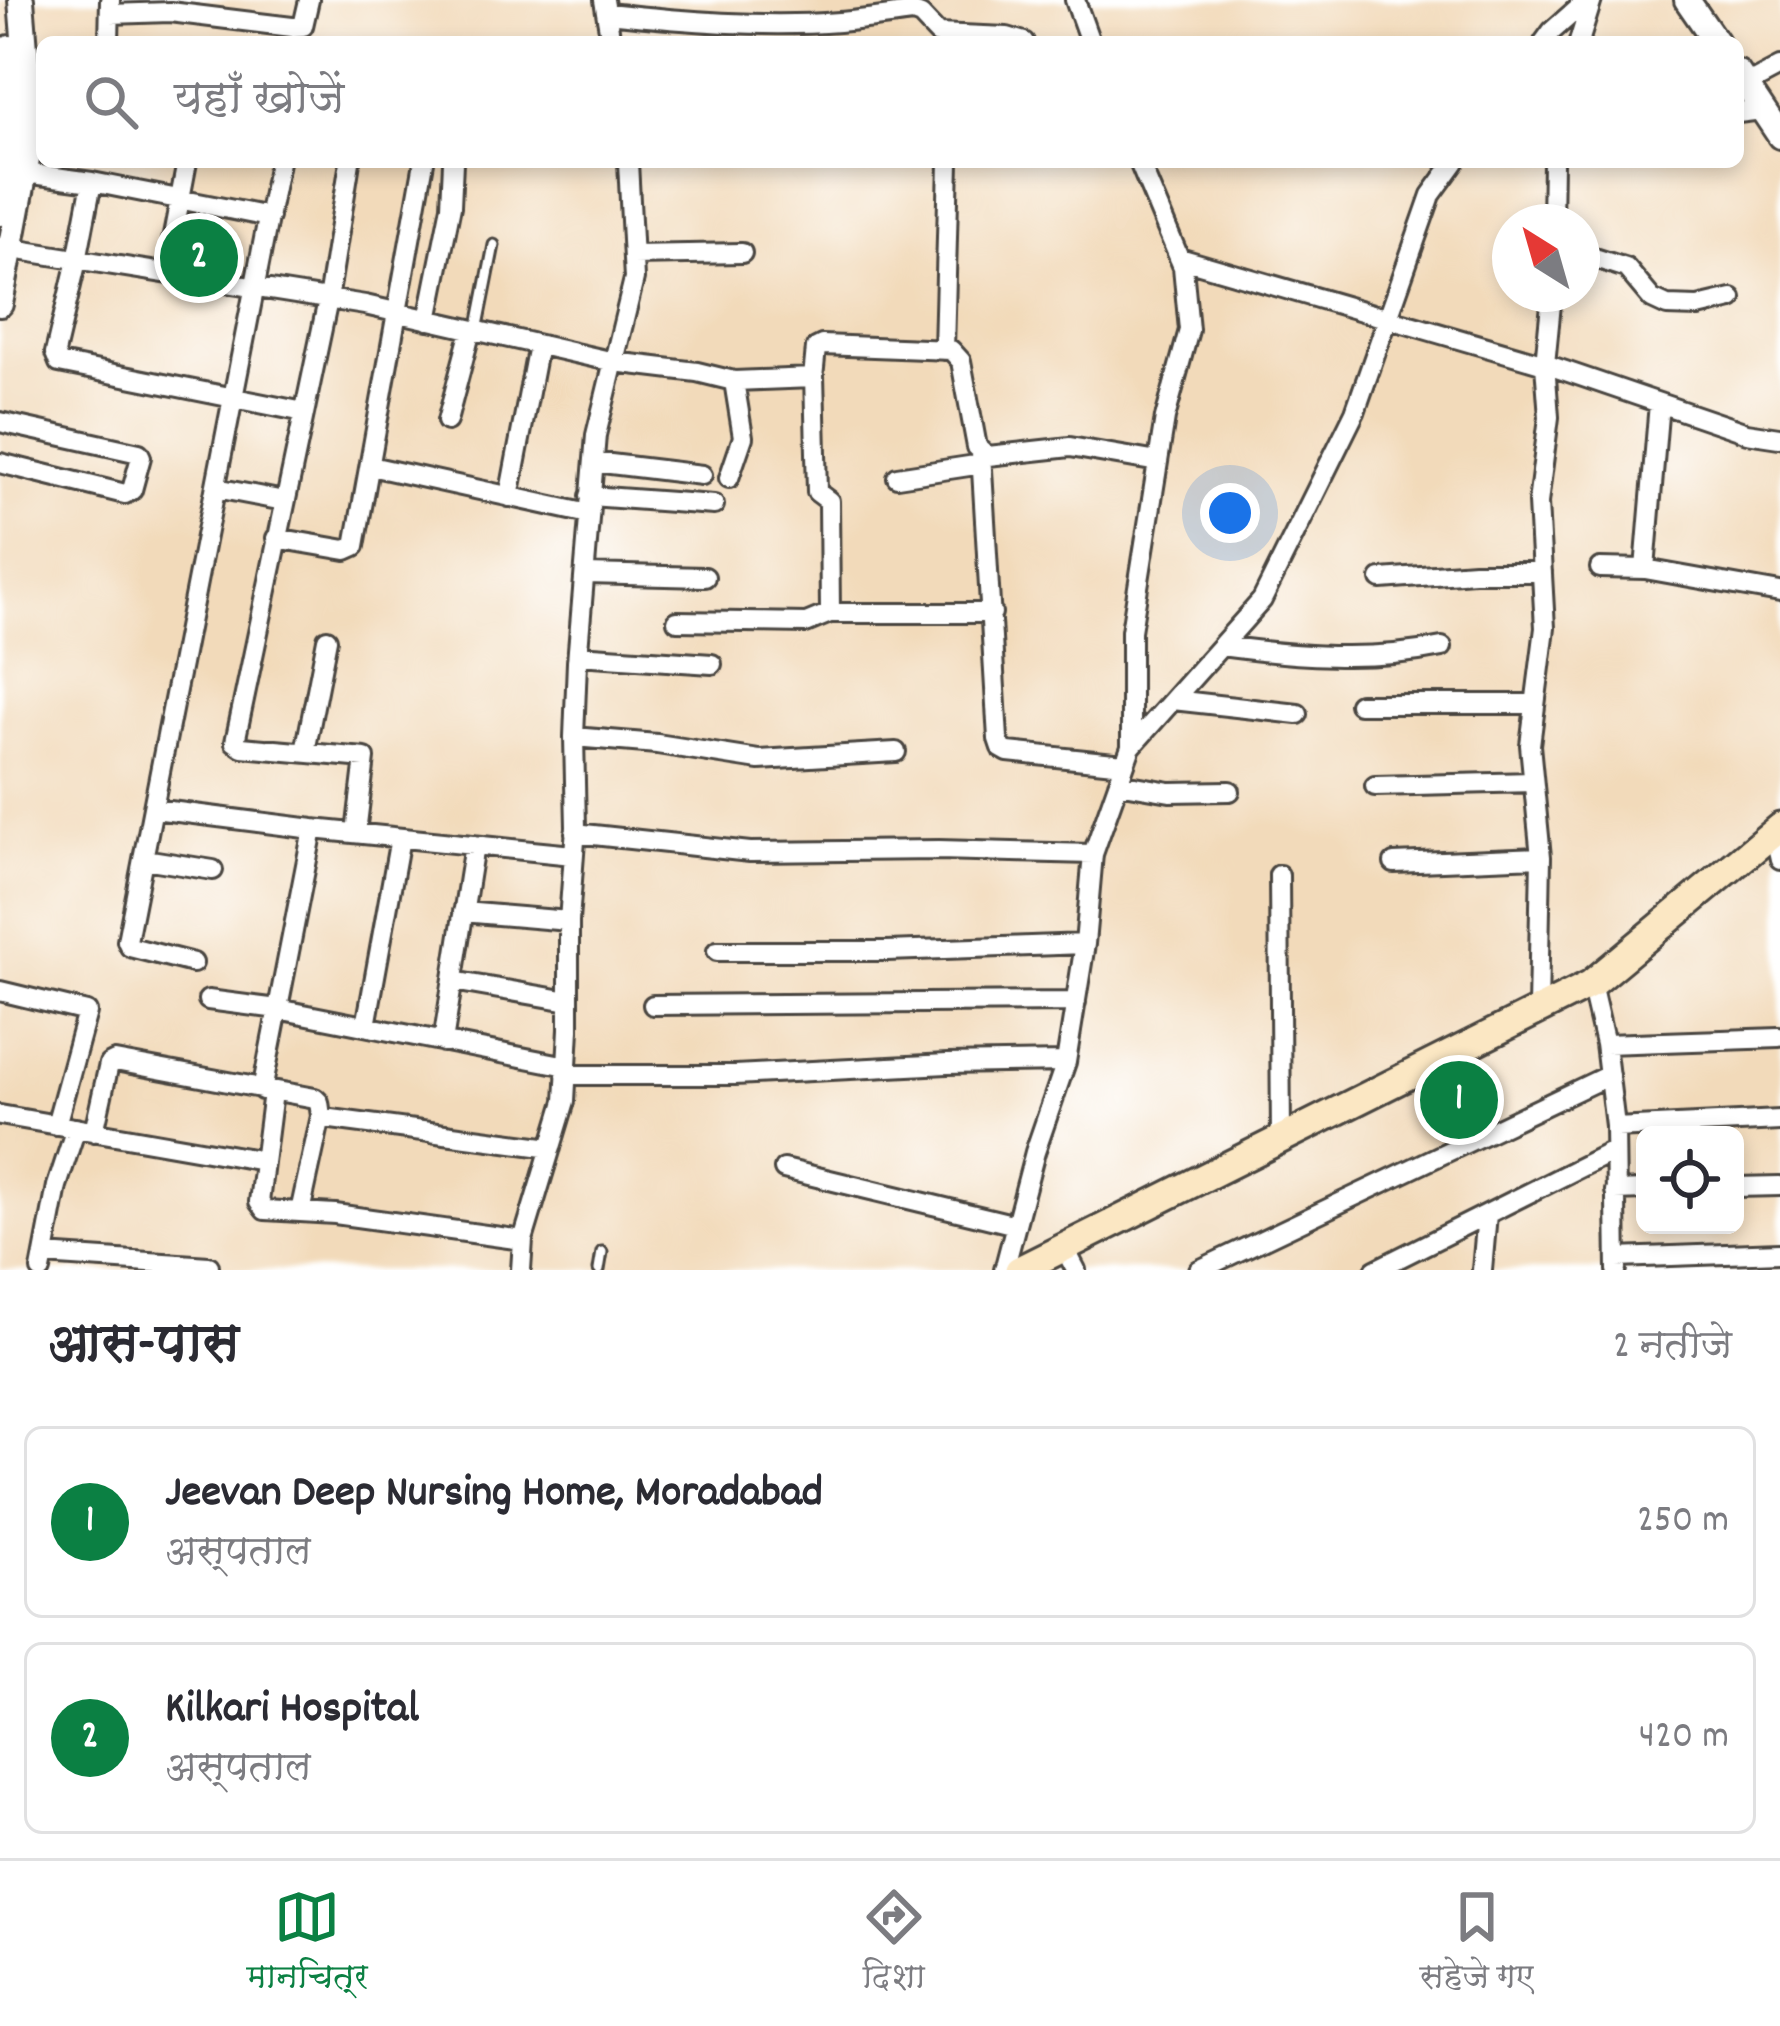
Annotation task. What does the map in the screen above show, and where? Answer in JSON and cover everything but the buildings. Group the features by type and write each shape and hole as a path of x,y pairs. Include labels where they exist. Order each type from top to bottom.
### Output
{"main road":[{"path":"1019,1270 1070,1258 1281,1137 1591,984 1778,839"}],"street":[{"path":"0,304 21,162 6,0"},
{"path":"0,213 36,119 21,0"},
{"path":"110,7 292,27 303,26 309,0"},
{"path":"1075,0 1088,36"},
{"path":"1548,36 1589,0"},
{"path":"1580,36 1589,0"},
{"path":"1687,0 1712,36"},
{"path":"610,36 606,6 694,22 837,22 881,8 917,13 944,36"},
{"path":"1744,78 1780,67"},
{"path":"1750,112 1780,136"},
{"path":"21,162 36,166"},
{"path":"42,168 269,217"},
{"path":"166,273 186,168"},
{"path":"193,963 128,944 278,168"},
{"path":"349,168 328,299 235,742 242,747 365,758 356,833"},
{"path":"276,538 352,550 355,546 423,168"},
{"path":"428,320 451,206 453,168"},
{"path":"521,1270 523,1240 565,1101 578,655 596,435 634,279 628,168"},
{"path":"944,350 949,168"},
{"path":"1004,1270 1066,1061 1093,854 1124,764 1131,632 1165,418 1189,330 1183,267 1141,168"},
{"path":"1124,764 1173,700 1262,600 1354,412 1431,195 1451,168"},
{"path":"1552,204 1553,168"},
{"path":"92,182 56,353 59,364 304,412"},
{"path":"5,248 328,299 614,362 734,381 809,380 814,375"},
{"path":"633,256 742,253"},
{"path":"1179,259 1544,364 1747,433 1780,438"},
{"path":"1600,260 1627,268 1652,298 1667,306 1698,307 1732,299"},
{"path":"1538,1009 1541,857 1530,745 1545,628 1538,503 1549,417 1544,364 1550,312"},
{"path":"447,421 474,331"},
{"path":"509,497 538,345"},
{"path":"830,613 830,501 817,492 816,348 957,354 982,459 1001,748 1124,764 1170,792 1230,791"},
{"path":"730,478 743,437 734,381"},
{"path":"1645,569 1659,403"},
{"path":"0,422 141,454 132,490 125,494 0,463"},
{"path":"897,477 988,456 1070,447 1158,462"},
{"path":"594,462 702,475"},
{"path":"370,466 509,497 590,505 714,505"},
{"path":"216,488 284,500"},
{"path":"1600,568 1645,569 1780,593"},
{"path":"1381,579 1542,572"},
{"path":"586,574 704,577"},
{"path":"677,621 806,623 830,613 992,613"},
{"path":"305,752 327,639"},
{"path":"1221,646 1313,657 1412,653 1442,647"},
{"path":"578,655 712,664"},
{"path":"1173,700 1298,714"},
{"path":"1359,704 1535,704"},
{"path":"574,737 658,743 759,760 896,752"},
{"path":"1376,787 1534,782"},
{"path":"154,809 574,855"},
{"path":"313,829 278,1009 261,1207 523,1240"},
{"path":"575,833 750,852 1093,854"},
{"path":"367,1026 400,838"},
{"path":"443,1042 474,845"},
{"path":"1394,863 1541,857"},
{"path":"144,859 213,870"},
{"path":"1279,875 1281,1137"},
{"path":"464,912 569,921"},
{"path":"717,951 1084,944"},
{"path":"453,981 569,1001"},
{"path":"1591,984 1605,1045 1615,1128 1617,1264 1780,1252"},
{"path":"0,991 86,1012 75,1128"},
{"path":"208,1000 367,1026 567,1071 735,1075 1066,1061"},
{"path":"653,1005 1076,1002"},
{"path":"1605,1045 1780,1038"},
{"path":"209,1266 43,1262 57,1186 75,1128 111,1061 315,1098 321,1116 300,1212"},
{"path":"1199,1270 1609,1075"},
{"path":"0,1115 264,1161"},
{"path":"321,1116 551,1148"},
{"path":"1615,1128 1780,1120"},
{"path":"1375,1270 1616,1150"},
{"path":"784,1169 1016,1225"},
{"path":"1744,1187 1780,1186"},
{"path":"1615,1191 1636,1190"},
{"path":"1482,1270 1487,1214"},
{"path":"1418,1270 1421,1247"}],"lane":[{"path":"474,331 494,245"},
{"path":"599,1270 602,1252"}],"place":[{"name":"Kilkari Hospital","path":"199,258"},
{"name":"Jeevan Deep Nursing Home, Moradabad","path":"1459,1100"}]}
